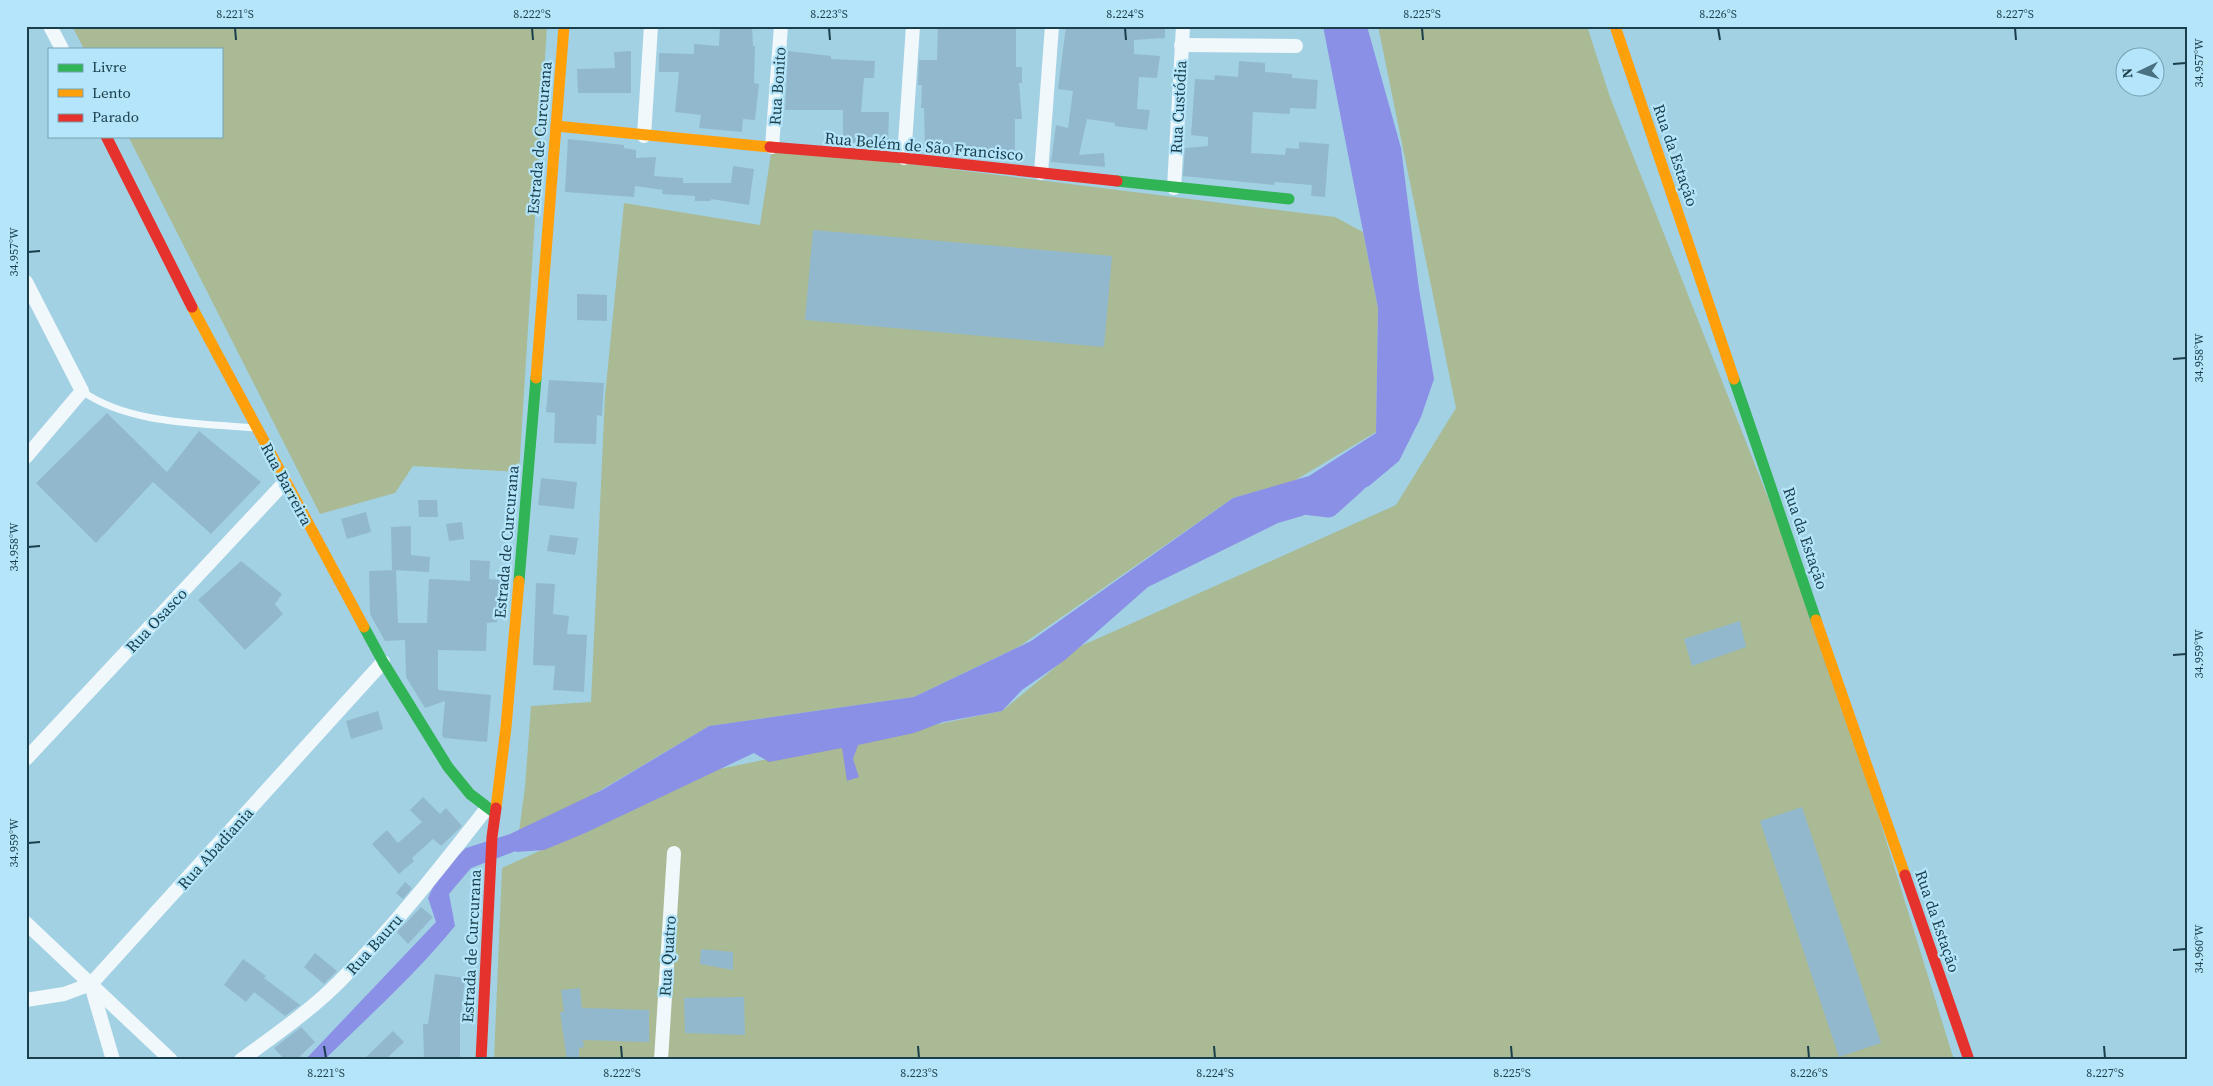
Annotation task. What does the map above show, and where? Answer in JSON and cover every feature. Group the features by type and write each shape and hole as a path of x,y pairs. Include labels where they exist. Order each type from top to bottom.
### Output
{"street":[{"path":"50,26 61,48"},
{"name":"Estrada de Curcurana","path":"481,1060 492,837 491,811 506,727 564,26"},
{"path":"644,136 651,26"},
{"name":"Rua Bonito","path":"772,147 781,26"},
{"path":"904,158 913,26"},
{"path":"1041,173 1052,26"},
{"name":"Rua Custódia","path":"1174,188 1183,26"},
{"name":"Rua da Estação","path":"1615,26 1802,579 1969,1060"},
{"path":"1181,45 1296,46"},
{"name":"Rua Belém de São Francisco","path":"556,126 644,136 904,158 1289,199"},
{"name":"Rua Barreira","path":"107,138 212,346 383,662 448,767 470,794 491,811"},
{"path":"26,282 82,391 26,457"},
{"name":"Rua Osasco","path":"26,760 285,482"},
{"name":"Rua Abadiania","path":"26,1000 64,994 91,984 383,662"},
{"name":"Rua Bauru","path":"241,1060 290,1024 338,982 421,892 491,811"},
{"name":"Rua Quatro","path":"660,1060 674,853"},
{"path":"26,923 171,1060"},
{"path":"91,984 113,1060"}],"lane":[{"path":"82,391 98,402 114,408 166,420 256,428"}],"green space":[{"path":"72,26 547,26 519,472 413,466 395,493 320,514 129,138 222,138 222,48 83,48"},
{"path":"1378,26 1587,26 1610,97 1823,637 1954,1060 494,1060 502,868 719,769 1002,711 1081,646 1396,505 1456,408"},
{"path":"772,147 1335,217 1363,232 1378,308 1376,432 1294,481 1233,498 1020,646 914,697 709,726 518,839 525,787 531,706 591,702 605,396 624,203 760,225"}],"water":[{"path":"1323,26 1367,26 1401,148 1419,289 1434,379 1421,417 1399,461 1369,486 1302,516 1278,523 1148,587 1065,660 1022,690 1002,711 943,722 914,733 858,745 853,759 859,777 847,781 842,748 769,762 754,753 583,834 544,850 516,851 471,868 449,894 455,926 440,944 324,1060 305,1060 436,922 428,898 440,872 466,848 510,834 602,790 709,726 914,697 1031,641 1233,498 1309,476 1376,433 1378,308"}],"building":[{"path":"720,26 752,26 753,46 755,46 754,83 759,84 755,120 743,119 742,132 699,128 701,115 675,112 679,72 659,72 659,53 694,54 694,44 719,46"},
{"path":"938,26 1016,26 1016,67 1022,67 1022,83 1019,83 1022,119 1015,119 1015,156 925,148 924,108 921,108 922,85 918,85 919,60 937,60"},
{"path":"1066,26 1126,26 1165,29 1165,38 1134,40 1134,54 1160,56 1157,78 1139,77 1137,109 1150,110 1147,130 1115,126 1115,123 1087,119 1079,155 1104,153 1105,167 1051,162 1056,125 1068,128 1073,91 1058,89"},
{"path":"631,51 631,93 578,93 577,69 615,68 614,52"},
{"path":"788,51 831,56 831,59 875,61 874,78 864,78 861,112 889,112 888,145 843,142 843,110 785,110"},
{"path":"1239,61 1265,63 1265,72 1292,74 1292,78 1318,80 1316,109 1290,108 1290,114 1253,112 1251,153 1285,155 1286,148 1299,149 1299,142 1329,144 1325,197 1311,196 1312,185 1275,182 1274,185 1183,176 1185,148 1208,146 1208,137 1191,135 1195,79 1214,80 1215,75 1238,77"},
{"path":"568,139 624,145 624,148 636,150 636,158 656,157 654,176 683,178 683,183 731,183 733,166 754,169 749,205 711,199 711,201 695,201 695,196 662,194 663,190 635,186 634,197 565,192"},
{"path":"813,230 1112,256 1104,347 805,320"},
{"path":"577,294 607,295 607,321 577,320"},
{"path":"549,380 604,383 602,416 597,415 596,444 554,443 555,413 546,412"},
{"path":"107,413 167,472 199,431 261,482 211,534 153,482 96,543 36,483"},
{"path":"541,478 577,482 574,509 538,505"},
{"path":"418,500 437,500 438,517 419,517"},
{"path":"366,512 371,532 347,539 341,519"},
{"path":"462,522 464,539 449,541 446,524"},
{"path":"411,526 411,555 430,557 429,572 392,570 391,527"},
{"path":"550,535 578,538 575,555 547,551"},
{"path":"470,560 490,561 489,579 500,580 497,622 487,623 486,651 438,650 438,690 491,695 487,742 444,738 442,735 445,701 425,708 406,677 405,640 385,641 370,614 369,571 396,570 398,623 427,623 429,579 470,581"},
{"path":"241,561 282,594 275,604 283,614 245,650 198,600"},
{"path":"536,583 555,584 553,614 569,616 567,634 587,635 584,692 553,690 555,666 533,665"},
{"path":"1740,621 1746,647 1692,666 1684,639"},
{"path":"378,711 383,729 351,739 346,721"},
{"path":"423,797 440,814 446,808 462,826 441,846 433,839 412,858 414,861 399,874 372,844 387,830 398,843 422,822 410,810"},
{"path":"1802,807 1881,1043 1839,1057 1760,821"},
{"path":"405,882 412,888 403,899 396,893"},
{"path":"421,907 433,917 408,944 397,932"},
{"path":"701,949 733,952 733,970 700,964"},
{"path":"315,953 337,971 324,984 304,967"},
{"path":"243,959 266,976 264,978 300,1005 285,1016 254,992 246,1002 224,985"},
{"path":"435,974 465,978 460,1024 460,1060 424,1060 423,1024 428,1024"},
{"path":"580,988 582,1008 649,1010 649,1042 583,1040 584,1047 579,1048 579,1060 567,1060 560,1012 564,1012 561,990"},
{"path":"744,997 745,1035 685,1033 684,998"},
{"path":"301,1027 315,1042 296,1060 285,1060 274,1048"},
{"path":"393,1031 404,1042 385,1060 363,1060"}],"waterway":[{"path":"1296,504 1329,508 1357,483"}],"traffic: fast":[{"path":"1117,181 1289,199"},
{"path":"519,581 536,378"},
{"path":"1734,379 1816,620"},
{"path":"364,627 383,662 448,767 470,794 495,813"}],"traffic: slow":[{"path":"536,378 564,26"},
{"path":"1615,26 1734,379"},
{"path":"556,126 770,147"},
{"path":"192,307 364,627"},
{"path":"496,808 506,727 519,581"},
{"path":"1816,620 1905,875"}],"traffic: jam":[{"path":"107,138 192,307"},
{"path":"770,147 904,158 1117,181"},
{"path":"481,1060 492,837 496,808"},
{"path":"1905,875 1969,1060"}]}
